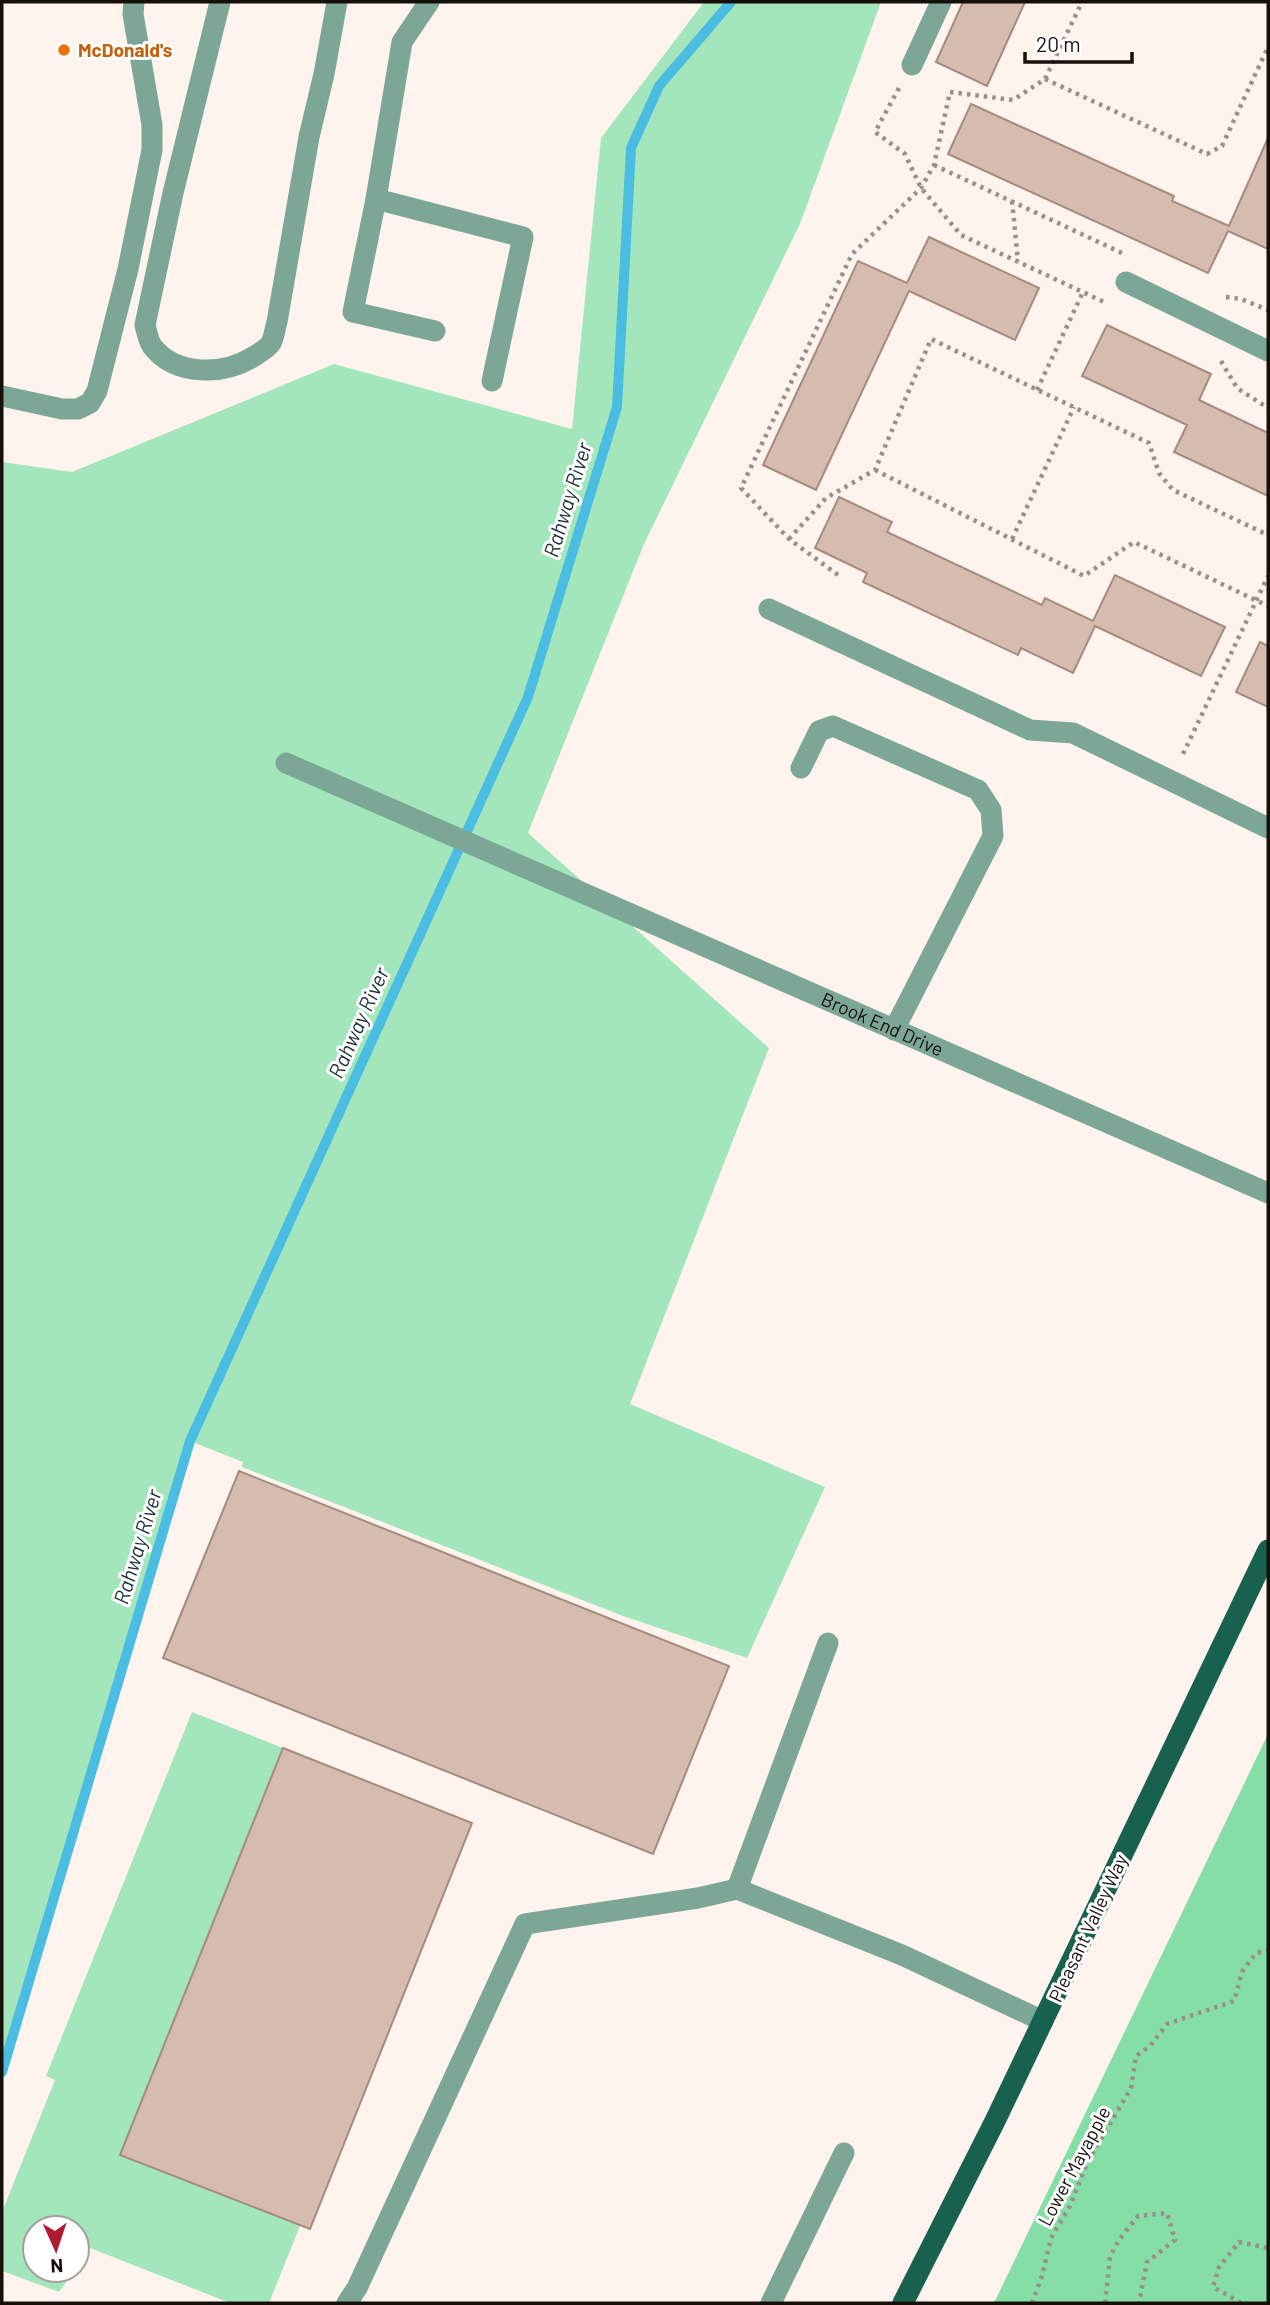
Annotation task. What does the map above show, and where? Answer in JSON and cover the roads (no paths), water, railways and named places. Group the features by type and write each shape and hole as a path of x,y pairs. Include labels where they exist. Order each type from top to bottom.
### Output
{"main road":[{"name":"Pleasant Valley Way","path":"903,2303 1043,2021 1268,1550"}],"street":[{"path":"2,396 72,410 90,403 97,391 128,269 152,150 152,125 133,14 134,2"},
{"path":"220,2 173,193 145,325 151,345 179,366 194,370 220,370 243,363 271,343 337,2"},
{"path":"429,2 402,42 376,199 353,312 435,331"},
{"path":"912,65 941,2"},
{"path":"376,199 523,237 492,381"},
{"path":"1126,282 1267,347"},
{"path":"769,610 1030,730 1073,733 1268,828"},
{"path":"801,768 819,730 833,726 978,790 991,810 993,836 894,1030"},
{"name":"Brook End Drive","path":"286,763 1268,1193"},
{"path":"737,1889 828,1643"},
{"path":"346,2303 363,2275 525,1924 698,1898 737,1889 902,1955 1043,2021"},
{"path":"771,2303 844,2153"}],"waterway":[{"name":"Rahway River","path":"2,2072 190,1441 528,697 617,407 631,148 659,86 731,2"}],"place":[{"name":"McDonald's","path":"64,50"}]}
